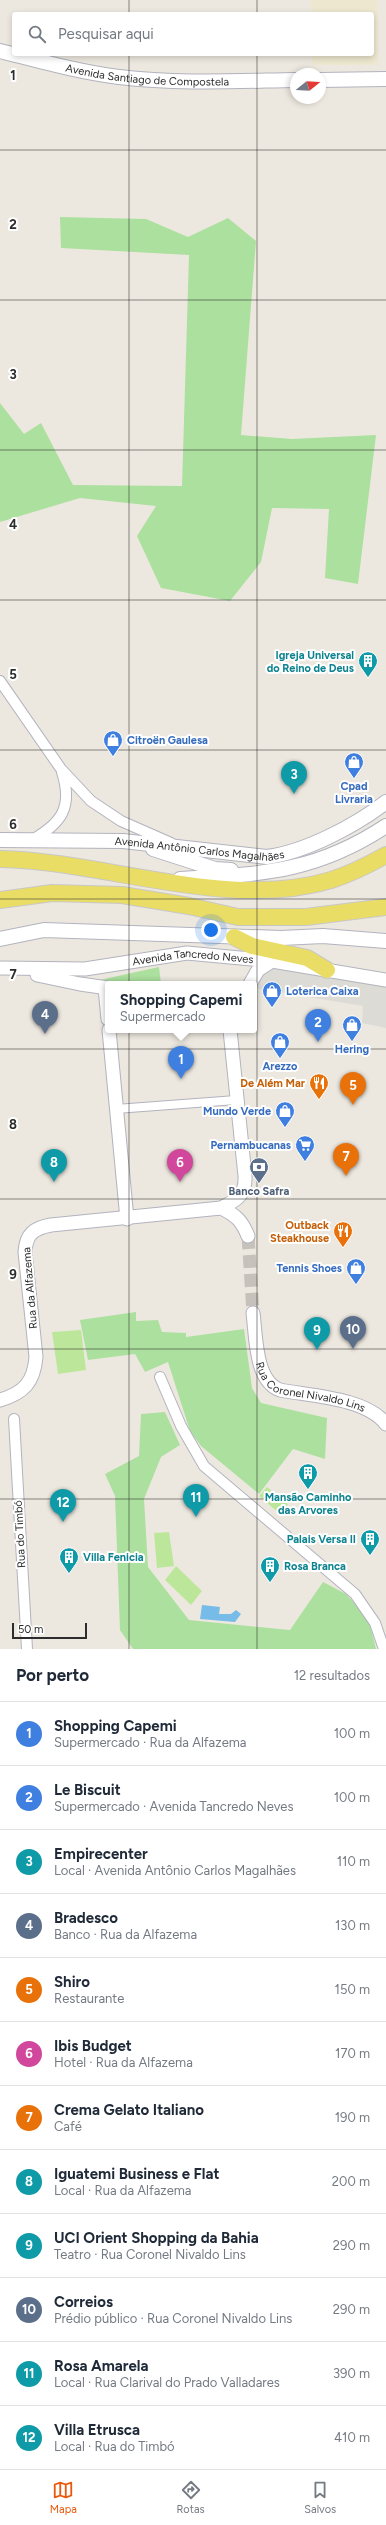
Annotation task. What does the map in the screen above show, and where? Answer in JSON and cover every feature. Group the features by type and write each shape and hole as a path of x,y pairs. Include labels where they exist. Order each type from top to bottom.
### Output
{"main road":[{"name":"Avenida Santiago de Compostela","path":"0,51 12,54"},
{"name":"Avenida Santiago de Compostela","path":"20,56 90,73 157,81 290,80"},
{"path":"326,80 386,79"},
{"name":"Avenida Antônio Carlos Magalhães","path":"0,840 27,842 123,841 175,845 250,856 282,855 329,836 386,802"},
{"name":"Avenida Antônio Carlos Magalhães","path":"157,881 278,872 323,859 353,846 386,826"},
{"path":"123,841 215,869 253,874"},
{"name":"Avenida Antônio Carlos Magalhães","path":"0,859 80,867 157,881 243,889 300,886 330,880 351,873 386,855"},
{"path":"0,900 52,893 122,895 189,906 238,917 306,917 381,910"},
{"path":"0,930 44,930 234,937 323,936 384,940"},
{"path":"0,939 44,930"},
{"path":"234,937 252,946 307,958 327,970"}],"street":[{"path":"0,681 61,768 91,801 105,812 175,845"},
{"path":"27,842 48,831 57,823 63,813 67,793 61,768"},
{"name":"Avenida Tancredo Neves","path":"3,968 85,969 187,953 272,961 386,980"},
{"path":"252,981 258,970 272,961"},
{"path":"3,968 105,988"},
{"path":"109,1033 127,1219"},
{"name":"Rua da Alfazema","path":"0,1400 17,1394 26,1388 35,1370 36,1357 25,1252 28,1236 40,1227 51,1225 127,1219 221,1208 241,1196 246,1188 230,1033"},
{"path":"116,1109 236,1100"},
{"path":"221,1208 237,1216 243,1222 248,1236"},
{"name":"Rua Coronel Nivaldo Lins","path":"253,1313 262,1371 268,1384 280,1390 364,1406 379,1416 386,1424"},
{"path":"160,1377 181,1426 204,1466 355,1594 376,1623 384,1649"},
{"name":"Rua do Timbó","path":"14,1419 27,1649"}],"shaded area":[{"path":"311,0 377,0 378,65 312,65 312,56 374,56 374,12 311,12"},
{"path":"263,967 386,986 386,1028 362,1023 363,1006 257,988 257,981"}],"green space":[{"path":"60,217 146,219 188,237 228,218 256,241 241,435 292,439 376,435 358,584 325,578 329,509 272,508 261,562 230,601 161,588 137,536 156,506 80,498 0,522 0,403 24,434 41,423 73,485 182,486 189,255 61,248"},
{"path":"159,967 161,981 105,981 105,983 86,983"},
{"path":"136,1312 136,1321 158,1320 162,1332 186,1333 186,1337 244,1329 252,1388 261,1403 327,1418 325,1459 293,1449 259,1494 201,1446 190,1431 168,1362 145,1372 135,1354 88,1360 80,1320"},
{"path":"81,1330 86,1370 58,1374 52,1332"},
{"path":"165,1412 180,1445 161,1457 144,1499 148,1567 189,1620 290,1630 323,1582 346,1594 369,1620 376,1649 133,1649 120,1630 115,1496 105,1474 139,1456 141,1414"},
{"path":"267,1487 288,1504 280,1514 259,1496"},
{"path":"169,1532 174,1566 157,1568 154,1533"},
{"path":"176,1566 202,1591 191,1605 165,1580"}],"water":[{"path":"202,1605 220,1607 219,1614 231,1614 236,1610 241,1614 235,1622 200,1619"}],"tunnel":[{"path":"248,1236 253,1313"}],"place":[{"name":"Igreja Universal do Reino de Deus","path":"368,678"},
{"name":"Citroën Gaulesa","path":"113,757"},
{"name":"Cpad Livraria","path":"354,779"},
{"name":"Empirecenter","path":"294,794"},
{"name":"Loterica Caixa","path":"272,1008"},
{"name":"Bradesco","path":"45,1034"},
{"name":"Le Biscuit","path":"318,1042"},
{"name":"Hering","path":"352,1042"},
{"name":"Arezzo","path":"280,1059"},
{"name":"Shopping Capemi","path":"181,1079"},
{"name":"De Além Mar","path":"319,1100"},
{"name":"Shiro","path":"353,1105"},
{"name":"Mundo Verde","path":"285,1128"},
{"name":"Pernambucanas","path":"305,1162"},
{"name":"Crema Gelato Italiano","path":"346,1176"},
{"name":"Iguatemi Business e Flat","path":"54,1182"},
{"name":"Ibis Budget","path":"180,1182"},
{"name":"Banco Safra","path":"259,1184"},
{"name":"Outback Steakhouse","path":"343,1248"},
{"name":"Tennis Shoes","path":"356,1285"},
{"name":"Correios","path":"353,1349"},
{"name":"UCI Orient Shopping da Bahia","path":"317,1350"},
{"name":"Mansão Caminho das Arvores","path":"308,1490"},
{"name":"Rosa Amarela","path":"196,1517"},
{"name":"Villa Etrusca","path":"63,1522"},
{"name":"Palais Versa II","path":"370,1556"},
{"name":"Villa Fenicia","path":"69,1574"},
{"name":"Rosa Branca","path":"270,1583"}]}
